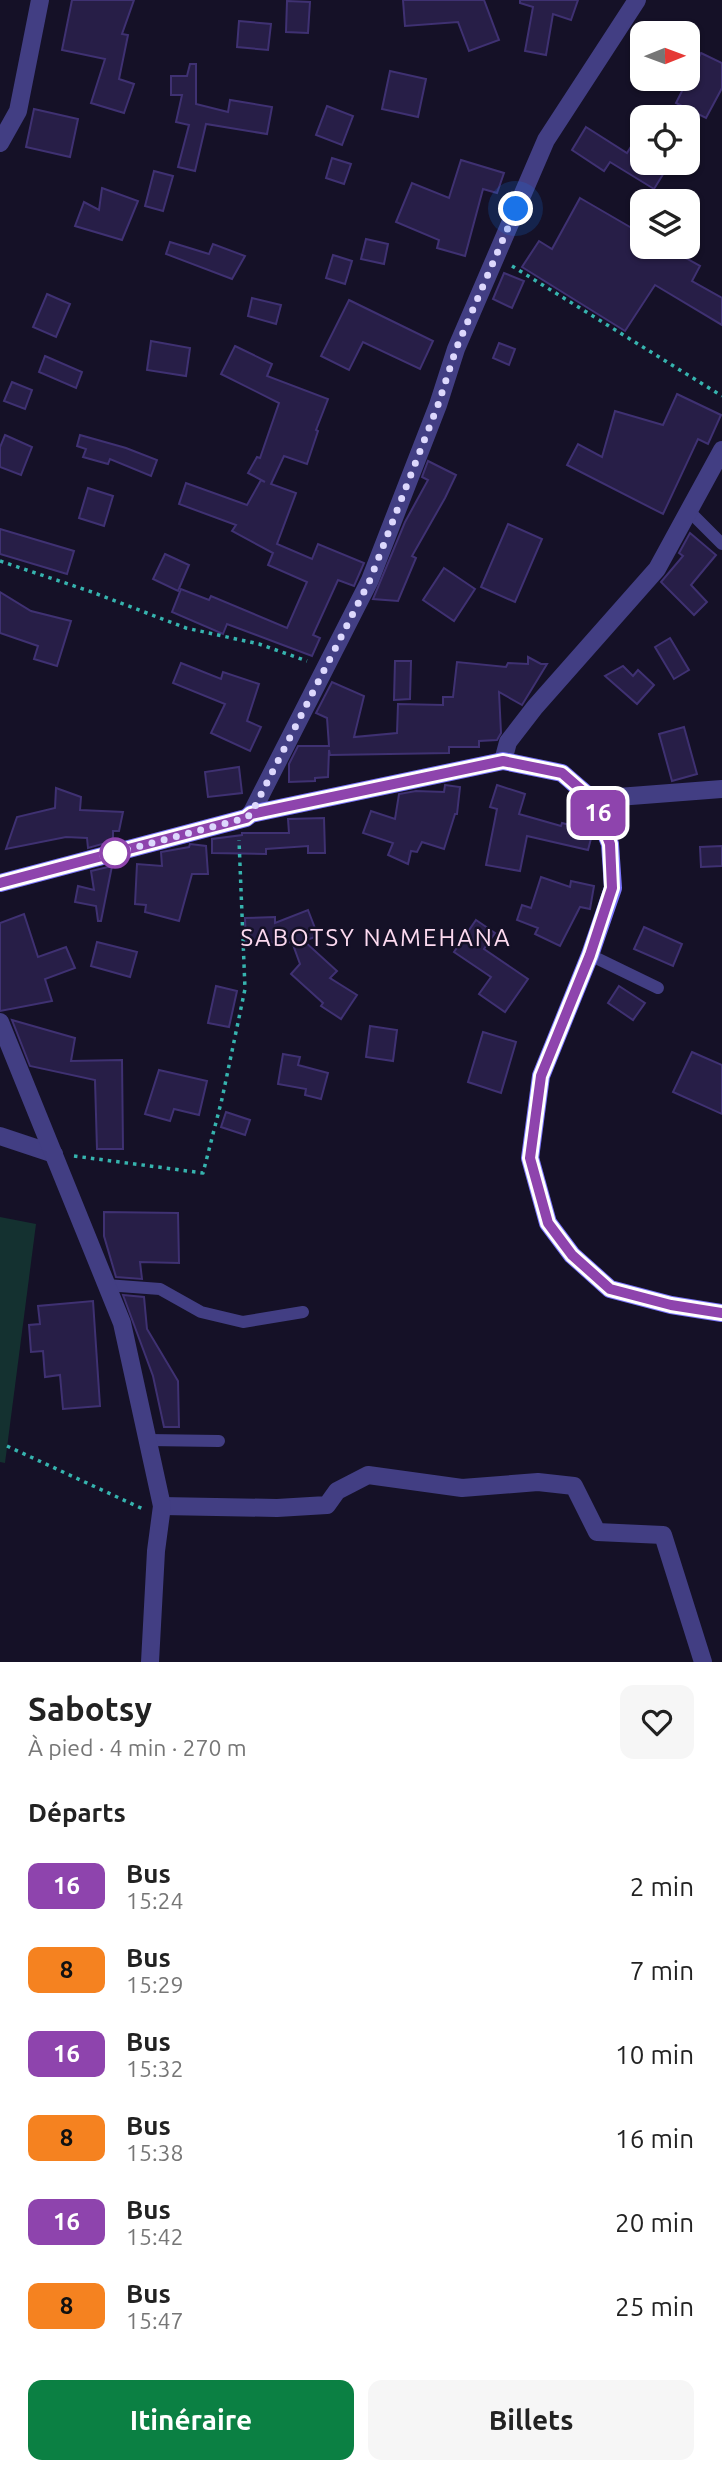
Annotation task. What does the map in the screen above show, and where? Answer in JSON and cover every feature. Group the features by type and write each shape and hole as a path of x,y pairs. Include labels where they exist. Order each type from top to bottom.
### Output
{"main road":[{"path":"0,883 248,816 503,761 562,773 592,799 610,844 612,888 590,955 541,1076 530,1158 548,1223 572,1255 610,1289 671,1305 722,1313"}],"street":[{"path":"0,143 18,111 40,0"},
{"path":"248,816 370,580 438,405 456,349 546,140 637,0"},
{"path":"503,761 508,742 535,707 657,569 722,450"},
{"path":"592,799 722,789"},
{"path":"0,1022 122,1323 161,1512 150,1662"},
{"path":"0,1136 54,1154"},
{"path":"161,1512 327,1505 337,1492 368,1475 462,1488 538,1482 574,1486 597,1532 663,1535 703,1662"}],"lane":[{"path":"689,512 722,544"},
{"path":"590,955 658,988"},
{"path":"106,1285 160,1289 201,1312 243,1322 303,1312"},
{"path":"148,1440 219,1441"}],"path":[{"path":"495,256 722,396"},
{"path":"0,561 186,628 259,644 325,668"},
{"path":"54,1154 203,1172 222,1100 244,989 239,833 248,816"},
{"path":"7,1446 161,1512"}],"green space":[{"path":"0,1217 36,1224 5,1463 0,1462"}],"building":[{"path":"72,0 134,0 122,34 128,35 119,79 134,84 124,113 91,103 105,59 62,50"},
{"path":"403,0 484,0 499,40 469,51 458,22 405,26"},
{"path":"520,0 578,0 571,20 553,14 546,55 525,51 533,7 520,3"},
{"path":"287,1 310,2 308,33 286,32"},
{"path":"239,21 271,24 268,50 237,47"},
{"path":"701,53 722,63 722,88 706,118 700,115 700,105 676,103 682,91 700,91"},
{"path":"190,64 196,64 196,104 228,112 230,100 272,107 267,134 206,124 195,171 178,167 189,125 176,122 182,95 171,95 171,76 187,76"},
{"path":"390,71 426,79 418,117 382,109"},
{"path":"327,106 353,116 342,145 316,135"},
{"path":"34,109 78,119 70,157 26,147"},
{"path":"586,127 627,153 630,148 630,174 610,162 604,171 572,150"},
{"path":"332,158 351,164 344,184 326,178"},
{"path":"461,160 504,173 497,193 483,189 465,256 437,248 439,240 396,222 412,183 449,198"},
{"path":"154,171 173,176 163,211 145,206"},
{"path":"631,175 663,175 654,189"},
{"path":"102,188 138,201 122,240 75,226 84,202 99,210"},
{"path":"580,198 630,227 630,259 687,259 700,266 692,281 722,298 722,325 655,285 625,331 522,267 539,241 552,249"},
{"path":"366,239 388,244 384,264 361,259"},
{"path":"170,242 209,254 213,244 245,256 232,279 166,254"},
{"path":"333,255 352,261 345,284 326,278"},
{"path":"504,273 524,281 512,308 493,299"},
{"path":"47,294 70,304 56,337 33,327"},
{"path":"252,298 281,305 276,324 248,316"},
{"path":"349,300 433,341 420,369 363,342 349,370 321,356"},
{"path":"151,341 190,348 186,376 147,370"},
{"path":"499,343 515,349 509,365 493,358"},
{"path":"235,346 272,364 267,376 328,399 307,464 284,456 271,484 296,493 277,544 312,559 318,544 364,563 354,586 338,580 313,635 320,638 312,656 227,624 223,634 172,612 181,589 209,600 211,596 287,628 307,582 268,565 273,553 232,531 236,525 179,504 186,483 247,505 261,480 265,482 248,473 257,457 260,458 279,403 221,374"},
{"path":"45,356 82,372 76,388 39,372"},
{"path":"12,382 32,390 25,409 4,401"},
{"path":"677,394 721,415 708,444 698,439 663,514 567,465 578,444 602,457 615,411 663,425"},
{"path":"5,435 32,447 21,475 0,467 0,447"},
{"path":"80,435 157,460 151,476 110,459 108,464 83,457 86,449 77,446"},
{"path":"428,461 456,475 412,556 416,558 398,601 373,599 405,522 428,480 422,477"},
{"path":"88,488 113,496 104,526 79,518"},
{"path":"508,524 542,539 515,602 481,587"},
{"path":"0,529 74,551 67,574 0,554"},
{"path":"690,533 716,555 691,585 707,602 694,615 661,582 683,556 679,553"},
{"path":"165,554 189,565 178,591 153,579"},
{"path":"444,568 475,589 454,621 423,600"},
{"path":"0,592 31,611 71,621 57,666 34,659 38,646 0,633"},
{"path":"670,638 689,670 674,679 655,647"},
{"path":"528,657 547,664 522,705 499,692 501,733 497,740 479,741 479,747 449,747 449,753 330,755 329,750 328,777 315,778 315,781 289,782 289,764 298,746 329,746 327,718 316,713 332,682 364,696 354,737 397,733 398,704 443,705 443,697 453,697 457,662 506,667 508,663 528,664"},
{"path":"395,661 411,661 410,699 394,700"},
{"path":"181,663 221,679 223,672 259,684 247,721 261,727 250,751 211,733 225,704 173,683"},
{"path":"623,666 633,676 638,670 654,685 637,704 605,676"},
{"path":"684,727 697,774 672,781 659,734"},
{"path":"239,767 242,793 208,797 205,772"},
{"path":"445,785 460,787 457,814 444,849 422,842 417,852 411,851 408,864 388,855 393,843 363,833 371,811 395,819 399,794 416,791 444,792"},
{"path":"497,785 525,794 519,814 561,826 562,823 593,831 588,850 527,836 520,871 486,865 497,809 490,807"},
{"path":"56,788 81,797 80,810 123,812 119,831 113,831 113,841 88,848 87,838 66,837 6,849 17,817 55,808"},
{"path":"324,818 325,853 308,853 308,846 266,849 266,854 212,853 212,839 242,833 289,833 288,819"},
{"path":"190,844 206,846 208,874 192,874 179,921 145,912 146,905 135,904 137,864 162,866 161,852 189,847"},
{"path":"722,846 722,866 701,867 700,847"},
{"path":"112,866 101,921 98,921 96,906 75,902 78,886 94,890 91,871"},
{"path":"541,877 570,887 571,881 594,886 590,909 580,907 560,946 535,934 538,928 517,920 522,905 531,908"},
{"path":"308,910 318,936 304,941 337,971 330,978 357,995 341,1019 321,1006 323,1003 291,974 300,964 292,942 246,943 245,918 275,917 275,923"},
{"path":"24,914 38,957 66,947 75,968 45,979 52,1001 0,1011 0,923"},
{"path":"476,920 495,933 484,949 528,979 505,1012 479,994 491,977 454,952"},
{"path":"644,927 682,944 673,966 634,949"},
{"path":"97,942 137,952 130,977 91,966"},
{"path":"216,986 237,991 229,1027 208,1023"},
{"path":"619,986 645,1003 633,1020 608,1003"},
{"path":"12,1020 75,1038 71,1061 122,1060 123,1149 97,1149 95,1080 30,1066"},
{"path":"370,1026 397,1030 393,1061 366,1057"},
{"path":"483,1032 516,1042 501,1093 468,1082"},
{"path":"692,1052 722,1065 722,1114 673,1092"},
{"path":"283,1054 300,1057 298,1065 328,1073 321,1099 305,1095 306,1089 278,1084"},
{"path":"159,1070 207,1081 199,1115 174,1109 170,1121 145,1114"},
{"path":"226,1112 250,1120 245,1135 221,1127"},
{"path":"104,1212 178,1213 179,1263 140,1262 142,1279 116,1277 104,1236"},
{"path":"123,1295 144,1297 147,1329 178,1381 179,1427 164,1427 153,1376"},
{"path":"93,1301 100,1406 63,1409 60,1375 45,1377 43,1351 31,1352 29,1325 40,1324 38,1306"}],"bus line":[{"name":"16","path":"0,883 246,818 251,814 503,761 562,773 592,799 610,844 612,888 590,955 541,1076 530,1158 548,1223 572,1255 610,1289 671,1305 722,1313"}],"district":[{"name":"SABOTSY NAMEHANA","path":"376,938"}],"route":[{"path":"115,853 103,856 246,818 251,814 370,580 438,405 456,349 516,209"}]}
